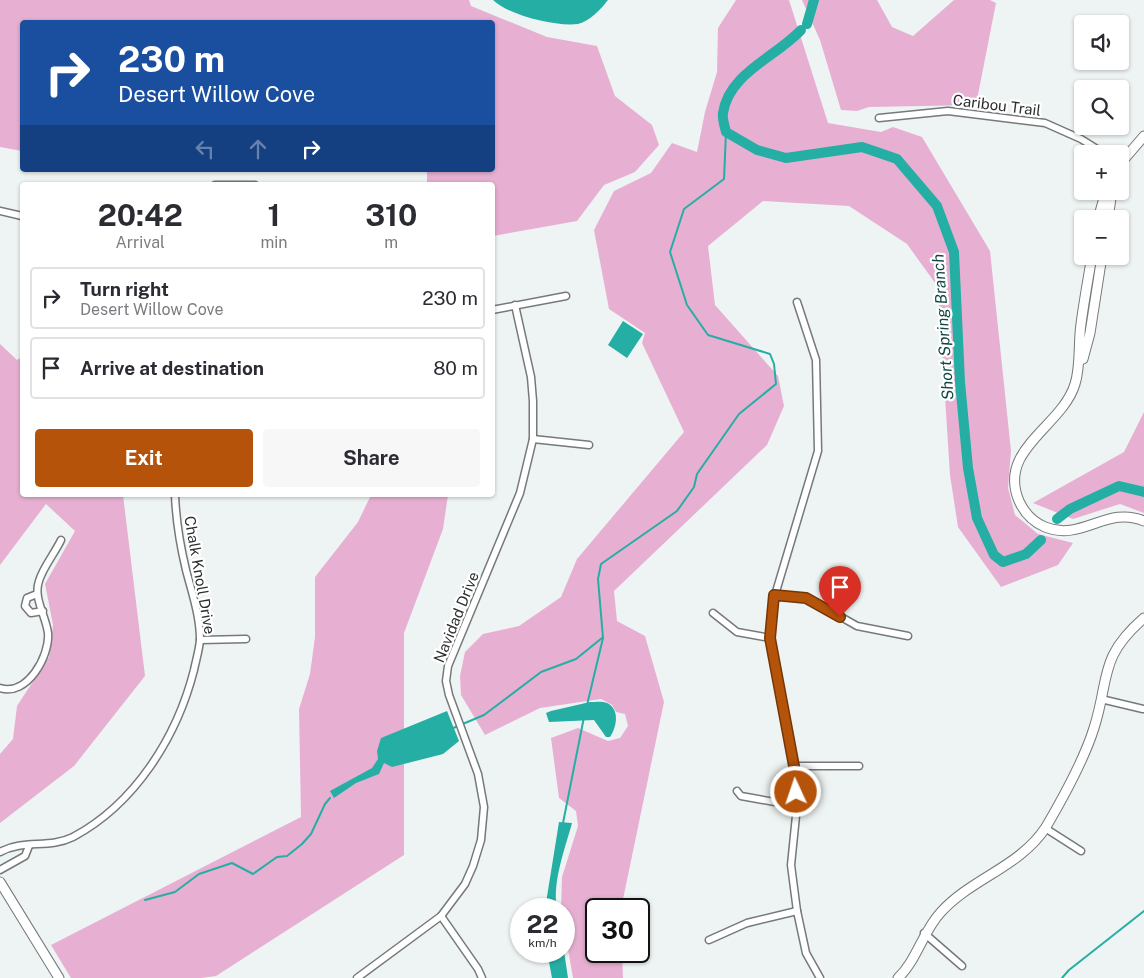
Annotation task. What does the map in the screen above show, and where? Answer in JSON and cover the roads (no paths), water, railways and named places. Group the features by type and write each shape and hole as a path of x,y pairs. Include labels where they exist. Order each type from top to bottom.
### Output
{"street":[{"name":"Caribou Trail","path":"879,118 948,111 1045,123 1091,145"},
{"path":"1129,153 1144,136"},
{"path":"0,211 20,216"},
{"path":"1079,368 1081,325 1091,265"},
{"path":"1101,265 1090,333 1075,384 1061,411 1025,448 1019,458 1014,482 1020,503 1032,519 1057,531 1079,530 1104,519 1118,516 1144,521"},
{"path":"495,309 566,296"},
{"path":"797,302 816,360 818,451 774,595 770,638 794,766 797,806 791,865 797,911 806,953 820,978"},
{"name":"Navidad Drive","path":"358,978 441,916 465,884 481,840 484,807 473,761 446,682 448,666 520,492 533,439 531,377 515,305"},
{"path":"533,439 589,445"},
{"name":"Chalk Knoll Drive","path":"0,852 14,844 29,846 54,843 72,837 111,812 130,793 179,718 191,684 200,640 196,606 178,534 175,497"},
{"path":"0,688 9,689 24,686 35,672 48,639 43,611 37,594 39,580 61,540"},
{"path":"37,594 27,598 25,606 31,613 43,611"},
{"path":"774,595 806,598 857,626 908,636"},
{"path":"713,613 737,632 770,638"},
{"path":"898,978 910,962 924,933 956,898 1019,857 1045,828 1086,749 1094,728 1104,676 1114,651 1125,636 1144,618"},
{"path":"200,640 246,639"},
{"path":"1101,699 1143,709"},
{"path":"794,766 859,766"},
{"path":"737,790 741,796 797,806"},
{"path":"1045,828 1081,851"},
{"path":"0,870 25,856 29,846"},
{"path":"0,882 59,978"},
{"path":"709,940 747,923 797,911"},
{"path":"441,916 478,969 482,978"},
{"path":"924,933 962,966"}],"water":[{"path":"493,0 608,0 599,11 587,20 578,24 558,24 521,15"},
{"path":"623,321 643,334 627,358 608,345"},
{"path":"590,702 605,702 614,709 616,723 610,737 606,737 594,720 549,722 546,713"},
{"path":"447,711 459,741 443,754 392,767 384,763 379,774 356,783 334,798 330,791 372,768 378,759 377,751 381,738"},
{"path":"559,822 572,823 558,877 556,898 547,898"},
{"path":"549,963 566,963 568,978 552,978"}],"waterway":[{"name":"Short Spring Branch","path":"807,24 814,0"},
{"name":"Short Spring Branch","path":"801,30 791,40 744,76 734,87 727,99 723,113 726,132 757,150 786,158 862,147 897,159 937,206 954,252 960,382 968,468 977,518 994,555 1003,562 1026,554 1041,540"},
{"path":"587,705 603,638 598,579 601,564 677,511 694,487 697,474 739,414 776,384 774,364 770,354 708,335 687,305 670,252 684,209 724,179 726,132"},
{"name":"Short Spring Branch","path":"1057,519 1070,509 1119,486 1144,492"},
{"path":"451,729 484,715 541,672 576,659 602,638"},
{"path":"563,823 584,717"},
{"path":"145,900 175,892 199,874 232,863 253,874 277,857 287,856 311,834 325,804 330,798"},
{"path":"1062,978 1069,970 1144,911"}]}
